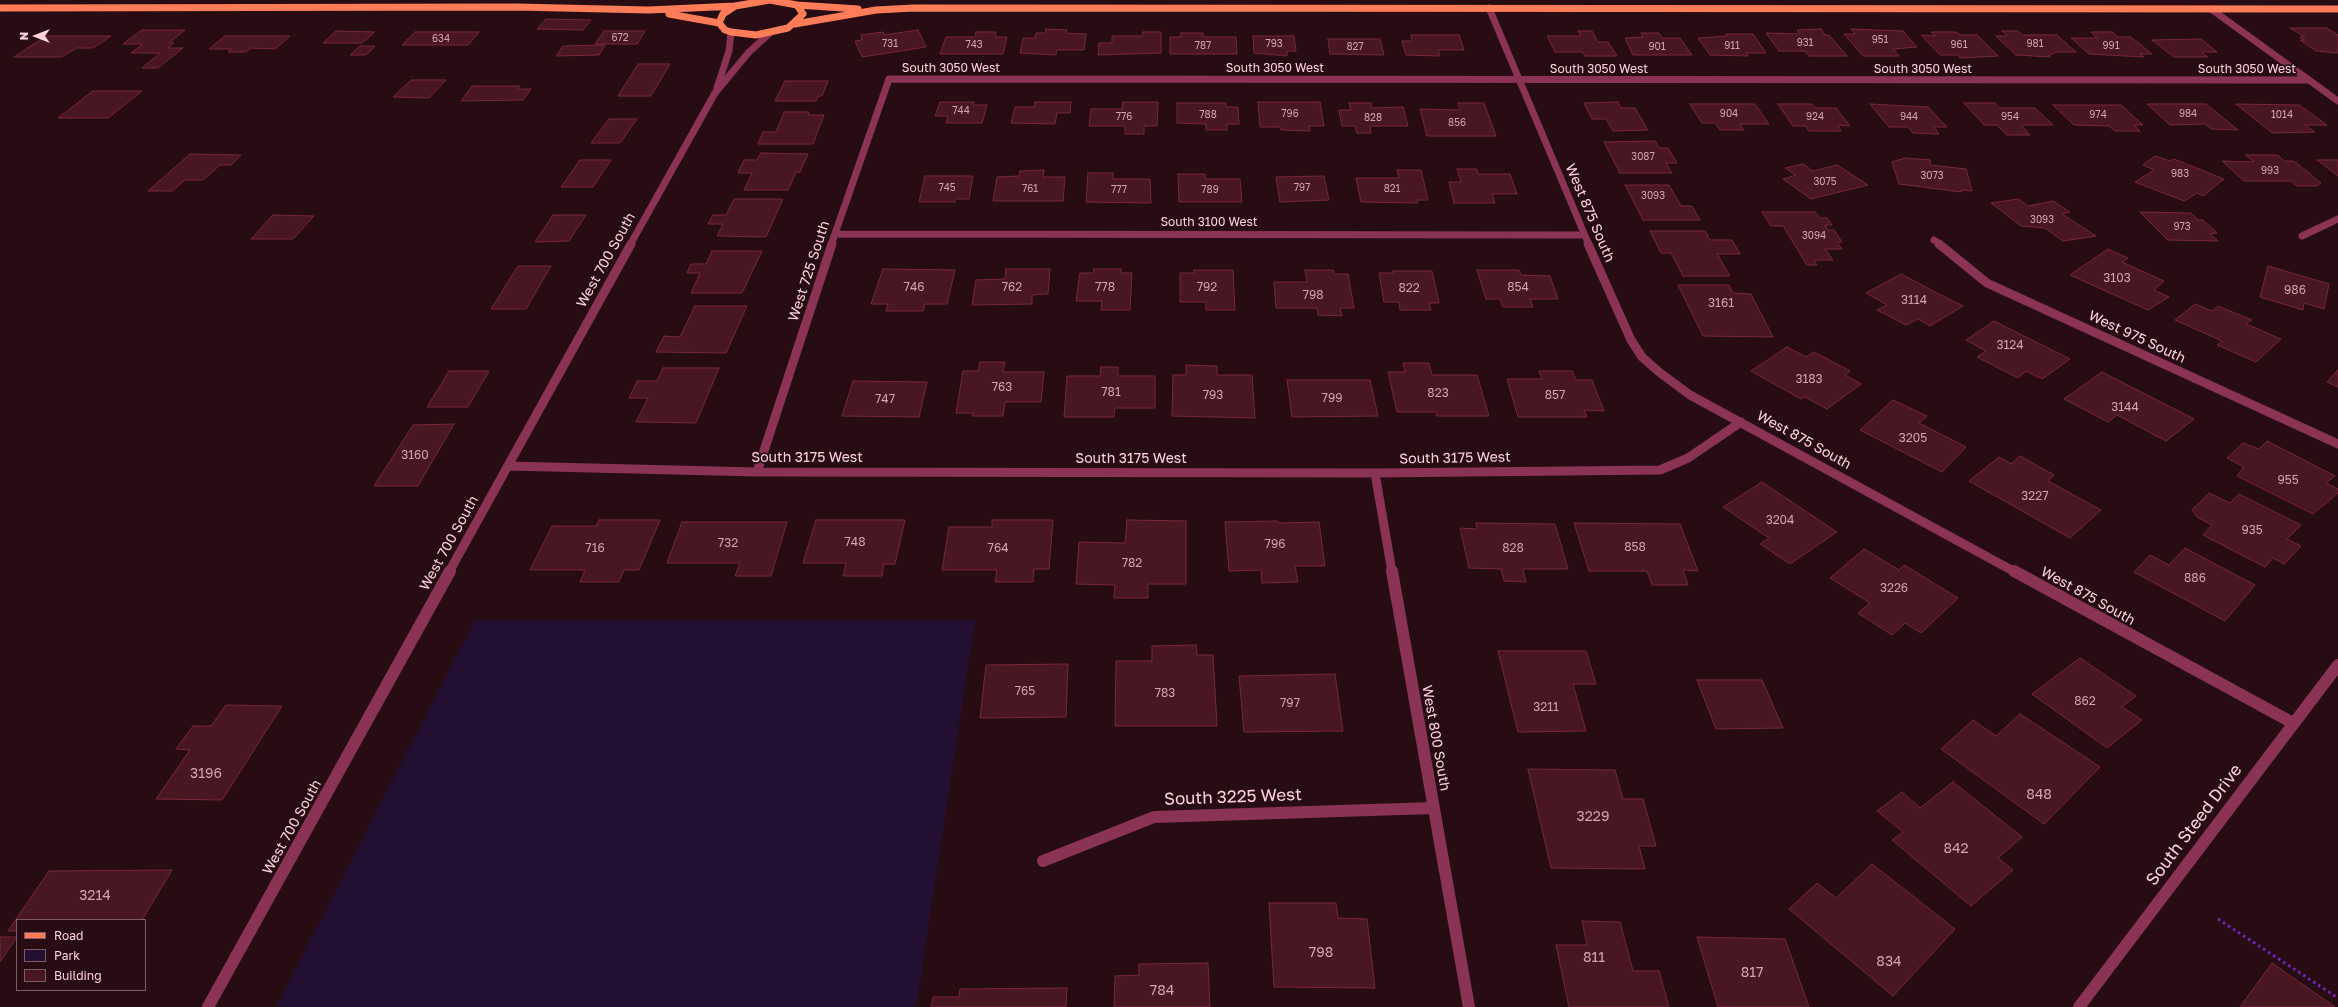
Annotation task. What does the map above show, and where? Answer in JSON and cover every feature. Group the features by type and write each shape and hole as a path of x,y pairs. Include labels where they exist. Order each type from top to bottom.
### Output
{"main road":[{"path":"719,23 723,14 735,6 749,1 770,0 790,1 802,10 803,14 795,24"},
{"path":"0,8 517,7 649,10 735,6"},
{"path":"797,6 876,10 926,8 2338,9"},
{"path":"649,10 719,23 725,30 743,34 770,33 795,24 876,10"}],"street":[{"name":"West 875 South","path":"1489,8 1584,235 1631,340 1642,357 1659,372 1690,395 2293,723"},
{"path":"2211,9 2338,101"},
{"name":"West 700 South","path":"208,1007 715,93 729,51 731,32"},
{"name":"West 700 South","path":"715,93 749,52 770,33"},
{"name":"South 3050 West","path":"889,79 2309,80"},
{"name":"West 725 South","path":"757,472 835,234 889,79"},
{"path":"2302,236 2338,218"},
{"name":"South 3100 West","path":"835,234 1584,235"},
{"name":"West 975 South","path":"1934,240 1987,283 2338,444"},
{"name":"South 3175 West","path":"508,466 757,472 1375,473 1660,470 1688,458 1741,422"},
{"name":"West 800 South","path":"1375,473 1469,1007"},
{"name":"South Steed Drive","path":"2079,1007 2338,665"},
{"name":"South 3225 West","path":"1043,861 1154,817 1433,808"}],"path":[{"path":"2218,919 2338,998"}],"green space":[{"path":"475,620 975,620 916,1007 276,1007"}],"building":[{"path":"546,19 591,20 583,30 537,29"},
{"path":"2290,28 2326,28 2338,35 2338,53 2316,51 2300,40 2304,40 2300,37 2305,37"},
{"path":"1046,29 1067,30 1066,33 1086,34 1084,50 1057,50 1056,55 1020,53 1023,38 1035,38 1036,33 1045,33"},
{"path":"1821,29 1825,35 1829,35 1847,56 1809,56 1805,51 1779,51 1766,33 1800,34 1797,30"},
{"path":"1851,29 1903,31 1917,47 1893,49 1899,56 1863,56 1844,34 1855,34"},
{"path":"142,30 185,30 169,43 174,43 168,48 183,48 158,68 142,68 160,53 131,53 143,44 123,44"},
{"path":"918,30 926,47 862,57 855,41 862,40 861,35 883,32 884,35"},
{"path":"336,31 375,32 362,43 323,43"},
{"path":"604,31 645,31 637,44 595,44"},
{"path":"1578,31 1592,31 1598,42 1608,42 1617,56 1585,56 1583,52 1555,52 1547,36 1581,36"},
{"path":"2002,31 2018,31 2022,35 2057,35 2076,52 2056,52 2048,56 2050,57 2016,55 1996,36 2007,36"},
{"path":"415,32 479,32 468,45 402,45"},
{"path":"976,32 996,32 995,37 1007,37 1003,54 940,54 946,37 975,37"},
{"path":"1143,32 1161,32 1161,53 1098,55 1099,43 1112,43 1112,36 1142,36"},
{"path":"1931,32 1956,32 1961,35 1977,35 1998,56 1960,58 1958,55 1940,55 1921,35 1935,36"},
{"path":"2091,32 2112,32 2118,37 2131,37 2152,54 2140,54 2144,57 2089,54 2071,38 2097,38"},
{"path":"1181,33 1203,33 1203,37 1236,37 1237,54 1170,54 1170,37 1181,37"},
{"path":"1641,33 1659,33 1662,38 1680,38 1692,55 1633,55 1625,38 1643,37"},
{"path":"1726,34 1753,34 1766,53 1746,53 1748,56 1710,55 1698,38 1727,36"},
{"path":"1411,35 1459,35 1464,50 1438,50 1440,56 1406,55 1402,41 1412,41"},
{"path":"46,36 111,36 93,48 76,48 62,57 14,57"},
{"path":"225,36 290,36 275,49 251,48 246,52 228,52 232,49 209,49"},
{"path":"1253,36 1294,36 1296,51 1287,51 1287,56 1254,53"},
{"path":"1328,39 1380,39 1384,55 1330,54"},
{"path":"2201,39 2217,52 2201,52 2208,57 2174,57 2152,40"},
{"path":"605,45 599,55 556,56 563,46"},
{"path":"360,46 375,46 366,55 350,55"},
{"path":"638,64 670,64 651,96 618,96"},
{"path":"411,80 446,80 429,98 393,97"},
{"path":"785,81 828,81 822,96 818,96 816,101 775,101"},
{"path":"472,86 520,86 518,89 531,89 523,100 461,101"},
{"path":"93,91 142,91 108,118 58,118"},
{"path":"940,102 974,102 973,105 987,105 982,123 946,123 948,116 935,116"},
{"path":"1035,102 1071,102 1070,113 1057,113 1055,124 1011,123 1015,107 1034,107"},
{"path":"1123,102 1158,102 1157,126 1144,126 1144,134 1125,134 1125,126 1089,126 1091,109 1122,109"},
{"path":"1258,102 1320,102 1324,126 1309,126 1310,131 1281,130 1280,127 1260,127"},
{"path":"1618,102 1621,108 1635,108 1648,130 1613,131 1606,119 1592,119 1584,103"},
{"path":"1177,103 1226,103 1226,107 1238,107 1239,124 1227,124 1227,130 1206,130 1206,124 1177,123"},
{"path":"1349,103 1371,103 1372,108 1403,107 1408,126 1370,126 1371,133 1357,133 1355,126 1342,126 1339,110 1351,110"},
{"path":"1458,103 1484,103 1496,136 1427,136 1420,109 1460,110"},
{"path":"1964,103 1995,103 1999,108 2035,108 2053,125 2021,125 2030,135 2007,135 1997,125 1984,125"},
{"path":"1690,104 1755,104 1769,124 1740,124 1744,130 1720,130 1715,123 1702,123"},
{"path":"1778,104 1812,104 1815,108 1836,108 1850,126 1838,125 1841,131 1809,131 1806,126 1793,126"},
{"path":"1870,104 1928,107 1947,127 1934,127 1939,134 1913,133 1908,127 1889,127"},
{"path":"2147,104 2206,104 2238,130 2212,129 2205,124 2170,125"},
{"path":"2236,104 2299,105 2327,125 2305,125 2315,132 2272,133"},
{"path":"2053,105 2121,105 2143,125 2134,125 2140,131 2115,131 2109,126 2074,125"},
{"path":"784,112 809,112 808,115 824,115 813,144 758,144 763,132 776,132"},
{"path":"609,119 637,119 620,143 591,143"},
{"path":"1655,141 1659,148 1668,148 1677,163 1666,163 1672,173 1620,173 1604,142"},
{"path":"761,153 808,154 800,172 796,172 788,190 744,190 752,173 738,173 744,160 757,160"},
{"path":"190,154 241,155 231,165 220,165 203,180 185,180 172,191 148,191"},
{"path":"2246,155 2278,155 2284,161 2294,161 2321,183 2317,186 2297,186 2291,181 2244,181 2222,161 2254,162"},
{"path":"2155,156 2170,161 2174,159 2224,179 2203,196 2197,193 2184,201 2135,182 2154,170 2143,165"},
{"path":"1905,158 1930,160 1930,165 1966,169 1972,191 1961,190 1961,192 1899,184 1892,162"},
{"path":"580,160 611,160 593,187 561,187"},
{"path":"2317,160 2338,160 2338,176"},
{"path":"1803,164 1813,171 1837,165 1868,185 1811,199 1783,179 1796,175 1785,168"},
{"path":"1457,169 1477,169 1478,174 1510,174 1517,194 1492,194 1495,203 1454,203 1449,182 1461,182"},
{"path":"1044,170 1043,177 1065,177 1063,201 993,201 997,177 1019,176 1020,171"},
{"path":"1397,170 1421,170 1428,200 1417,200 1418,203 1361,202 1356,178 1399,178"},
{"path":"1088,173 1113,173 1113,179 1150,179 1151,203 1086,202"},
{"path":"1178,174 1205,174 1205,179 1240,179 1242,202 1179,202"},
{"path":"925,176 973,176 969,199 956,199 955,202 919,202"},
{"path":"1324,176 1329,200 1280,202 1276,177"},
{"path":"1625,185 1669,185 1681,206 1692,206 1700,220 1643,220"},
{"path":"734,199 783,199 766,237 717,236 723,224 708,224 713,215 726,215"},
{"path":"2018,199 2028,206 2053,201 2070,212 2062,214 2096,236 2063,241 2045,228 2021,226 1991,203"},
{"path":"1762,212 1815,212 1820,218 1827,218 1832,225 1825,225 1828,230 1834,230 1842,242 1837,242 1842,249 1825,249 1833,260 1814,260 1817,265 1807,265 1783,226 1771,226"},
{"path":"2140,212 2191,213 2198,220 2203,220 2217,233 2210,234 2218,241 2168,240"},
{"path":"273,215 314,216 293,239 251,239"},
{"path":"553,215 586,215 569,241 535,242"},
{"path":"1650,231 1705,231 1710,240 1732,240 1740,254 1717,254 1730,276 1683,276 1671,253 1661,253"},
{"path":"2108,249 2128,258 2122,262 2164,281 2154,290 2169,297 2148,310 2070,275"},
{"path":"712,251 762,251 742,293 691,293 700,273 687,273 691,264 706,264"},
{"path":"518,266 551,266 526,309 491,309"},
{"path":"2268,266 2329,284 2324,309 2304,303 2303,310 2260,297"},
{"path":"883,269 955,270 947,304 925,304 923,311 886,311 888,304 871,304"},
{"path":"1006,269 1050,269 1048,294 1032,295 1032,304 972,305 976,280 1005,279"},
{"path":"1094,269 1121,269 1121,273 1132,273 1130,310 1101,310 1102,301 1076,301 1080,273 1093,273"},
{"path":"1194,270 1233,270 1235,310 1206,310 1206,302 1180,302 1180,273 1194,273"},
{"path":"1305,270 1333,270 1334,274 1348,274 1354,308 1340,308 1342,316 1318,315 1317,308 1276,308 1274,282 1307,282"},
{"path":"1477,270 1519,270 1521,275 1550,276 1558,299 1530,299 1533,307 1503,307 1500,299 1486,299"},
{"path":"1393,271 1432,271 1439,303 1429,303 1431,310 1400,310 1399,302 1384,302 1379,273 1393,273"},
{"path":"1901,274 1963,306 1930,326 1918,319 1906,325 1877,310 1887,305 1866,293"},
{"path":"1678,285 1729,285 1733,293 1751,294 1773,337 1703,336"},
{"path":"2195,304 2212,311 2218,306 2252,320 2246,324 2281,339 2256,362 2217,345 2222,341 2175,320"},
{"path":"695,306 747,306 726,353 656,352 664,336 680,337"},
{"path":"1994,321 2070,359 2042,379 2026,371 2018,378 1977,357 1986,351 1966,340"},
{"path":"1787,347 1806,357 1814,352 1850,371 1845,375 1861,384 1827,409 1805,397 1801,399 1751,371"},
{"path":"980,362 1005,362 1003,372 1044,372 1041,402 1005,402 1003,416 972,416 973,413 956,413 963,371 978,371"},
{"path":"1403,363 1429,363 1432,375 1477,375 1489,416 1437,416 1436,412 1397,412 1388,372 1405,372"},
{"path":"1186,365 1217,366 1217,375 1252,375 1255,418 1172,416 1173,375 1186,375"},
{"path":"1101,367 1118,367 1118,376 1155,376 1155,408 1115,408 1114,417 1064,417 1067,376 1100,376"},
{"path":"663,368 719,368 696,423 636,422 648,398 629,398 637,381 657,381"},
{"path":"2338,370 2338,387 2327,382"},
{"path":"449,371 489,371 468,407 427,407"},
{"path":"1539,371 1572,371 1576,380 1592,380 1604,411 1584,410 1587,417 1518,417 1507,379 1542,379"},
{"path":"2102,372 2194,419 2166,441 2117,415 2108,422 2064,399"},
{"path":"1287,380 1370,380 1378,416 1292,417"},
{"path":"853,381 927,382 919,417 842,416"},
{"path":"1893,400 1927,416 1919,423 1966,447 1942,472 1860,430"},
{"path":"454,424 418,486 374,486 413,425"},
{"path":"2267,441 2335,476 2326,483 2338,489 2338,493 2313,514 2237,476 2244,467 2227,458 2243,443 2259,449"},
{"path":"2020,456 2054,475 2048,481 2101,510 2070,538 1969,481 1999,457 2011,464"},
{"path":"1762,482 1837,532 1790,564 1760,544 1769,538 1723,507"},
{"path":"2209,493 2230,503 2239,494 2301,525 2287,539 2301,546 2284,564 2273,558 2265,567 2203,535 2212,525 2197,517 2192,510"},
{"path":"599,520 660,520 639,570 624,570 619,582 580,582 585,570 530,570 552,526 596,526"},
{"path":"816,520 905,520 895,564 884,564 882,576 843,576 846,563 803,563"},
{"path":"992,520 1053,520 1049,569 1034,569 1033,582 995,582 997,570 942,570 949,527 992,527"},
{"path":"1127,520 1186,521 1186,584 1148,584 1148,598 1114,598 1115,585 1076,584 1079,542 1125,543"},
{"path":"1277,521 1278,523 1319,522 1325,566 1295,566 1298,582 1262,583 1261,570 1229,571 1225,522"},
{"path":"682,522 787,522 771,576 735,576 740,563 667,563"},
{"path":"1476,523 1555,524 1568,569 1523,569 1526,582 1504,581 1501,569 1469,568 1460,528 1477,529"},
{"path":"1574,523 1680,524 1698,571 1683,570 1688,585 1652,585 1647,571 1589,571"},
{"path":"2185,548 2255,585 2225,621 2134,572 2150,555 2169,565"},
{"path":"1864,549 1899,570 1904,565 1958,598 1921,633 1905,623 1892,635 1858,613 1870,603 1830,578"},
{"path":"1196,645 1197,655 1213,655 1217,726 1115,726 1116,661 1152,661 1152,646"},
{"path":"1498,651 1586,651 1596,684 1573,684 1586,731 1518,732"},
{"path":"2080,658 2136,696 2122,707 2142,720 2107,748 2032,694"},
{"path":"1068,664 1066,717 980,718 986,665"},
{"path":"1335,674 1343,731 1244,732 1239,676"},
{"path":"1697,680 1762,680 1783,728 1716,729"},
{"path":"226,705 282,706 222,800 156,799 190,750 176,749 193,726 211,726"},
{"path":"2020,714 2100,767 2044,824 1941,749 1973,720 1996,736"},
{"path":"1528,769 1615,770 1623,799 1643,799 1656,846 1639,846 1645,869 1551,868"},
{"path":"1953,782 2022,837 1998,858 2013,870 1971,906 1892,840 1903,832 1877,811 1902,792 1920,808"},
{"path":"1872,864 1955,929 1893,996 1789,909 1817,883 1836,898"},
{"path":"172,870 143,919 16,919 49,871"},
{"path":"1269,903 1336,903 1338,918 1367,919 1375,988 1274,987"},
{"path":"16,919 16,931 8,931"},
{"path":"1582,921 1620,922 1633,971 1659,971 1669,1007 1569,1007 1556,945 1587,945"},
{"path":"0,937 16,937 16,938 0,962"},
{"path":"1697,937 1785,939 1809,1007 1718,1007"},
{"path":"1208,963 1210,1007 1114,1007 1115,976 1139,975 1139,964"},
{"path":"2272,963 2335,1007 2240,1007"},
{"path":"1067,988 1066,1007 931,1007 933,997 959,997 960,989"}]}
